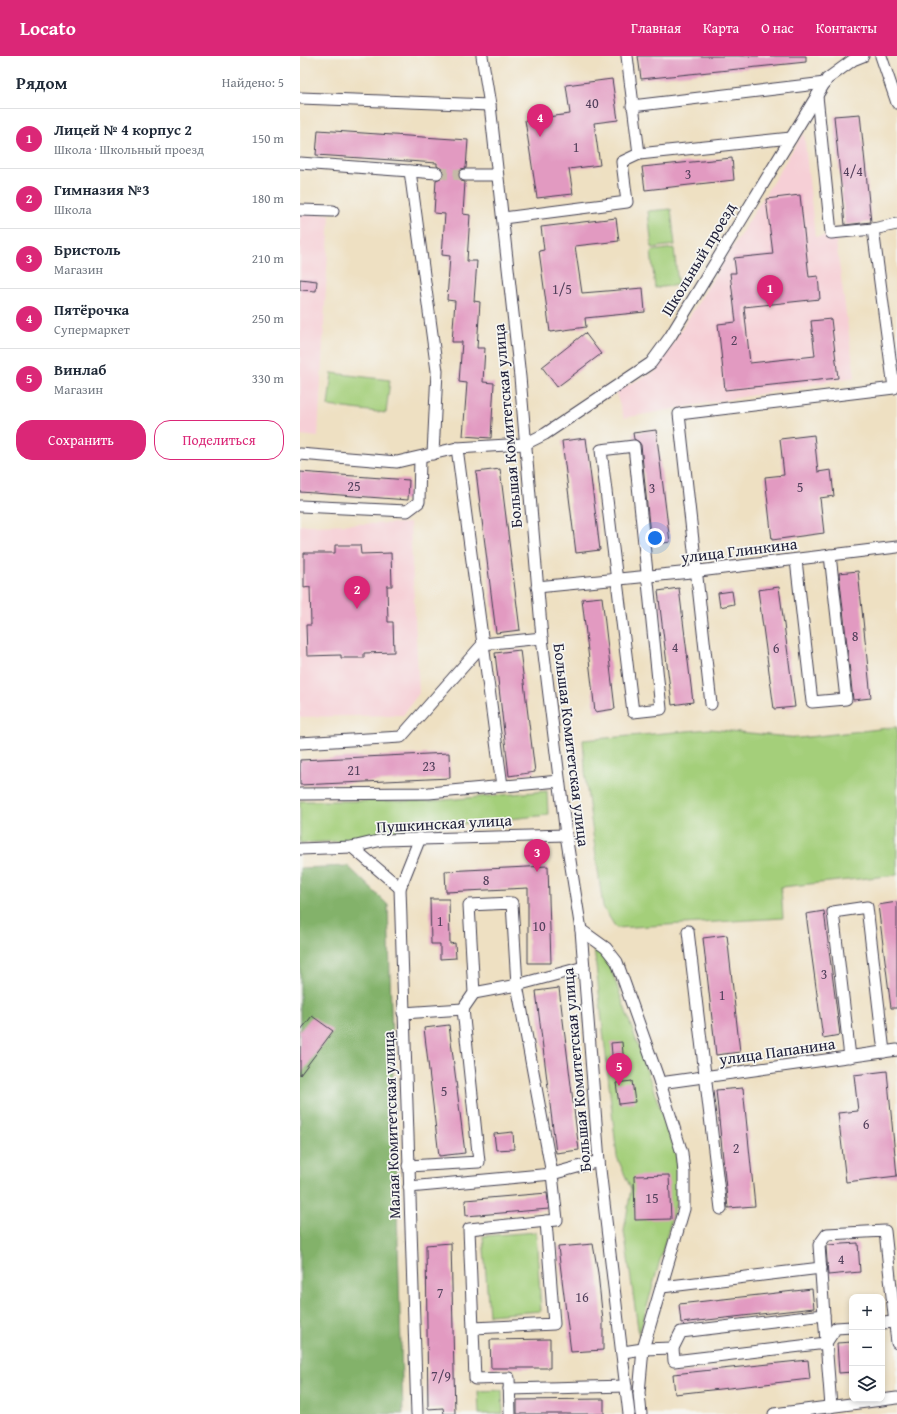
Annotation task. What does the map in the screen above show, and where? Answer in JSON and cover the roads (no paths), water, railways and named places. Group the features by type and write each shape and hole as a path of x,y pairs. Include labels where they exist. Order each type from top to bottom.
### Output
{"street":[{"name":"Большая Комитетская улица","path":"482,56 490,105 520,377 524,444 542,638 566,835 581,930 599,1161 623,1352 629,1414"},
{"path":"627,56 639,154"},
{"name":"Школьный проезд","path":"524,444 545,434 650,363 670,337 825,83 853,60 863,56"},
{"path":"880,56 897,103"},
{"path":"632,106 825,83"},
{"path":"817,96 831,233 873,229 897,224"},
{"path":"300,98 490,105"},
{"path":"503,218 627,202 622,162 639,154 791,138"},
{"path":"300,163 437,173"},
{"path":"410,171 437,371 433,454"},
{"path":"465,175 497,175"},
{"path":"300,210 333,211"},
{"path":"712,704 679,414 896,387 873,229"},
{"path":"300,454 398,462 457,448 524,444"},
{"path":"634,446 648,576 661,709 633,712 601,450 634,446"},
{"path":"457,448 502,786"},
{"path":"300,506 407,510 419,502 420,458"},
{"name":"улица Глинкина","path":"537,587 697,571 897,547"},
{"path":"796,560 812,702 846,699 830,555"},
{"path":"300,743 400,737 483,644 542,638"},
{"name":"Пушкинская улица","path":"300,794 429,793 559,781"},
{"name":"Пушкинская улица","path":"300,849 352,847 382,840 420,838 566,835"},
{"name":"Малая Комитетская улица","path":"417,1414 400,888 420,838"},
{"path":"352,847 400,888"},
{"path":"408,1166 479,1162 464,1009 474,993 469,904 512,903 517,985 552,1174 558,1220 469,1229 475,1379 509,1378 510,1414"},
{"path":"850,1057 833,912 867,907 884,1052"},
{"path":"581,930 606,948 617,962 660,1083 682,1153 684,1209 643,1349 639,1393 641,1414"},
{"path":"688,931 721,1209"},
{"path":"474,993 517,985 584,968"},
{"path":"404,1013 464,1009"},
{"name":"улица Папанина","path":"660,1083 897,1050"},
{"path":"409,1187 552,1174 599,1161"},
{"path":"473,1328 554,1324 546,1221"},
{"path":"831,1407 819,1245 827,1234 885,1231 897,1343"},
{"path":"662,1287 821,1268"},
{"path":"824,1315 682,1332 673,1348 674,1361 826,1343 836,1328 849,1327"},
{"path":"885,1323 895,1322"},
{"path":"623,1352 643,1349 673,1348"},
{"path":"509,1389 626,1386"},
{"path":"774,1414 831,1407 850,1409 897,1398"}],"tunnel":[{"path":"437,173 465,175"}],"place":[{"name":"Пятёрочка","path":"540,137"},
{"name":"Лицей № 4 корпус 2","path":"770,308"},
{"name":"Гимназия №3","path":"357,609"},
{"name":"Бристоль","path":"537,872"},
{"name":"Винлаб","path":"619,1086"}]}
